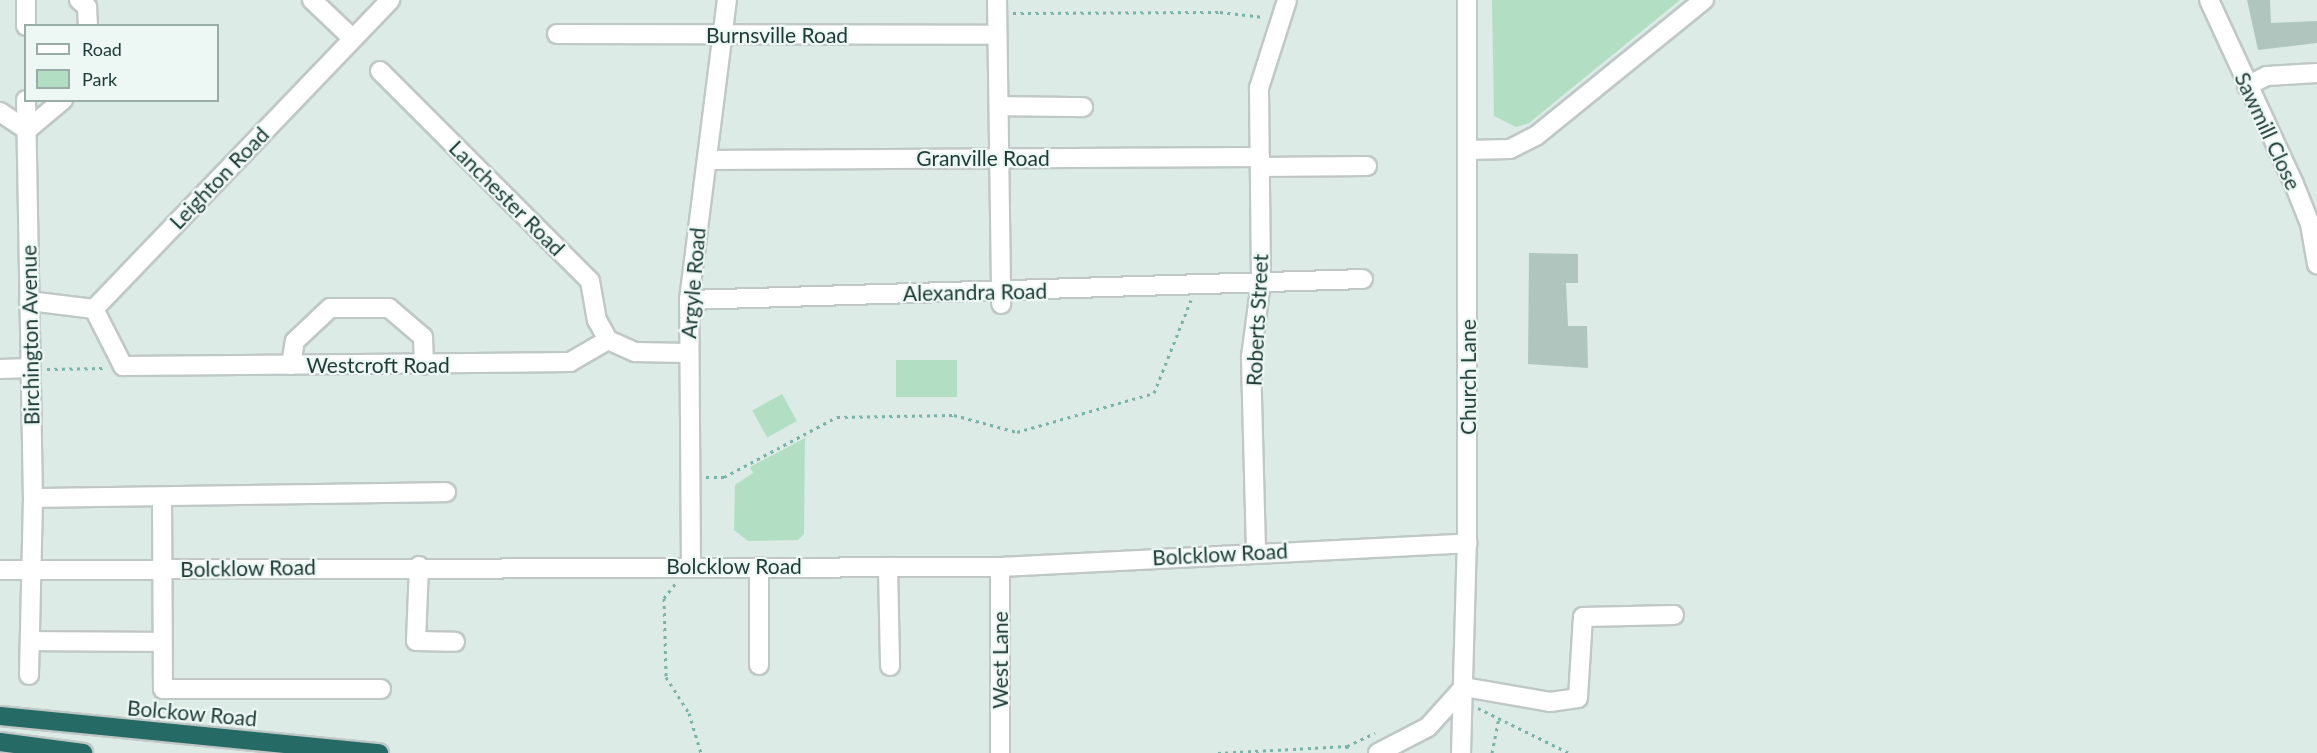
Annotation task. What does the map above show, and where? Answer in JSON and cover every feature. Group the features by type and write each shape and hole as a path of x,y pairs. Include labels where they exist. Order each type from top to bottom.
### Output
{"highway":[{"name":"Bolckow Road","path":"0,716 379,753"},
{"path":"0,742 83,753"}],"street":[{"path":"26,0 26,24"},
{"path":"78,0 87,7 88,24"},
{"path":"312,0 352,38"},
{"name":"Leighton Road","path":"94,309 390,0"},
{"name":"Argyle Road","path":"683,567 688,476 689,300 727,0"},
{"name":"Roberts Street","path":"1256,551 1251,357 1261,282 1259,88 1278,19 1287,0"},
{"name":"Church Lane","path":"1461,753 1467,543 1467,0"},
{"path":"1468,150 1510,149 1537,135 1704,0"},
{"name":"Sawmill Close","path":"2209,0 2310,224 2317,264"},
{"path":"997,7 1001,158 1001,298"},
{"name":"Burnsville Road","path":"557,34 997,35"},
{"name":"Lanchester Road","path":"380,71 590,281 597,320 608,340"},
{"path":"2247,86 2267,76 2317,73"},
{"name":"Birchington Avenue","path":"26,102 33,498 29,675"},
{"path":"0,112 27,130 61,102"},
{"path":"999,106 1083,107"},
{"name":"Granville Road","path":"707,160 1001,158 1367,165"},
{"name":"Alexandra Road","path":"689,300 1001,298 1261,282 1363,279"},
{"path":"29,302 94,309 123,366"},
{"path":"291,365 295,341 330,308 389,308 423,337 424,365"},
{"path":"608,340 635,352 687,353"},
{"name":"Westcroft Road","path":"123,366 570,362 608,340"},
{"path":"0,369 30,369"},
{"path":"33,498 162,499 446,492"},
{"path":"162,499 163,689 381,689"},
{"name":"Bolcklow Road","path":"0,570 419,566 1000,567 1256,551 1467,543"},
{"path":"419,566 416,641 455,642"},
{"path":"759,567 759,665"},
{"path":"888,567 890,666"},
{"name":"West Lane","path":"1000,567 1000,753"},
{"path":"1378,753 1428,727 1464,687 1550,702 1578,698 1583,616 1674,615"},
{"path":"30,641 162,642"}],"path":[{"path":"997,7 1220,12 1278,19"},
{"path":"688,476 723,477 837,417 954,415 1017,432 1154,393 1196,287"},
{"path":"30,369 123,366"},
{"path":"683,567 677,582 664,598 666,677 689,713 701,753"},
{"path":"1492,753 1498,718"},
{"path":"1347,746 1347,753"}],"green space":[{"path":"1492,0 1680,0 1529,123 1516,127 1494,116"},
{"path":"896,360 957,360 957,397 896,397"},
{"path":"782,394 797,421 767,438 752,410"},
{"path":"805,438 804,534 798,540 748,541 734,530 735,485 753,473 750,467"}],"building":[{"path":"2247,0 2270,0 2271,23 2317,21 2317,43 2258,50"},
{"path":"1529,253 1578,254 1578,283 1566,283 1568,326 1587,326 1588,368 1528,364"}]}
